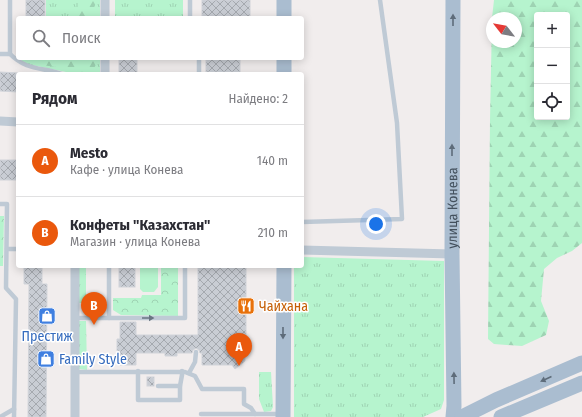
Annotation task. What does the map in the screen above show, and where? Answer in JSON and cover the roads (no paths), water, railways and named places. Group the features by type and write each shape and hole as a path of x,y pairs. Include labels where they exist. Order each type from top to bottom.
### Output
{"main road":[{"path":"284,0 284,16"},
{"name":"улица Конева","path":"453,0 453,417"},
{"path":"284,60 284,72"},
{"path":"283,415 284,268"},
{"path":"462,417 496,400 582,363"},
{"path":"501,417 582,383"}],"street":[{"path":"105,0 105,16"},
{"path":"105,60 105,72"},
{"path":"0,121 16,122"},
{"path":"304,250 452,254"},
{"path":"75,268 75,417"}],"lane":[{"path":"10,0 10,54 17,61 26,66 53,72"},
{"path":"190,0 190,16"},
{"path":"304,222 402,219 397,123 380,0"},
{"path":"0,54 10,54"},
{"path":"199,60 199,72"},
{"path":"0,204 7,204 6,288 16,299 14,417"},
{"path":"6,249 16,249"},
{"path":"109,268 109,318"},
{"path":"75,318 185,318 185,268"},
{"path":"0,275 6,275"},
{"path":"189,373 195,362 196,352"},
{"path":"138,371 138,400 180,400 182,371"},
{"path":"75,372 182,371 195,376 202,389 244,388 244,404 251,408 255,414"},
{"path":"158,386 180,386"},
{"path":"0,417 14,409"},
{"path":"201,414 283,415"}],"place":[{"name":"Чайхана","path":"246,306"},
{"name":"Престиж","path":"47,316"},
{"name":"Конфеты \"Казахстан\"","path":"94,325"},
{"name":"Family Style","path":"46,359"},
{"name":"Mesto","path":"239,366"}]}
